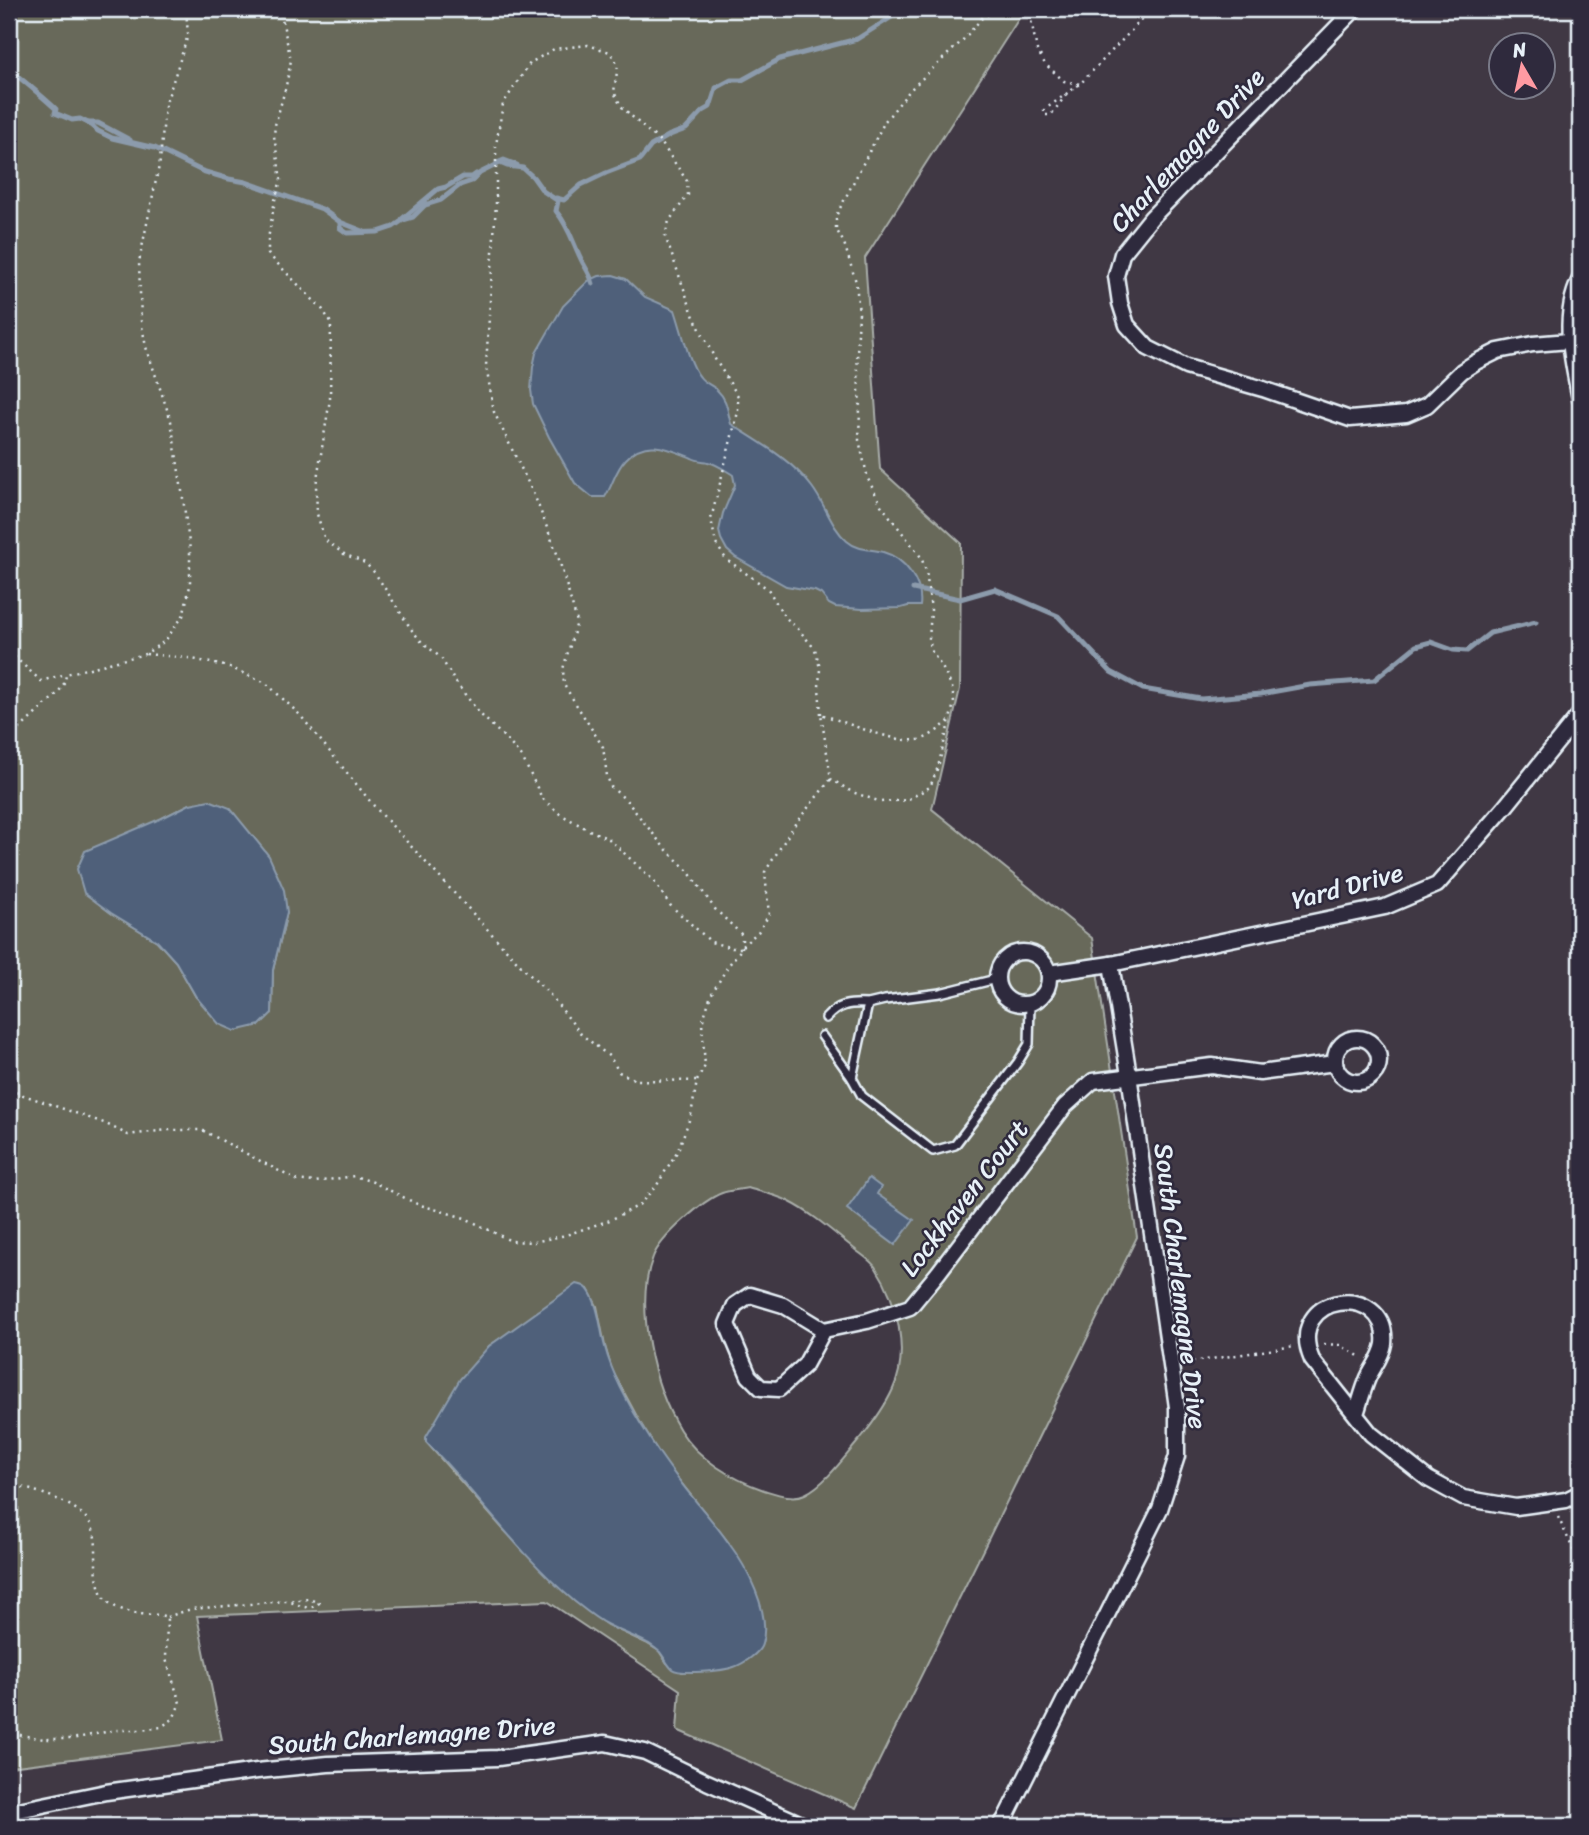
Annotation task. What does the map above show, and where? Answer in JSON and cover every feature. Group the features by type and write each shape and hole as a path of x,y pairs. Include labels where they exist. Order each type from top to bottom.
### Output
{"street":[{"name":"Charlemagne Drive","path":"1355,9 1150,218 1122,254 1116,276 1127,325 1148,348 1186,367 1263,389 1350,419 1406,414 1427,405 1462,371 1498,351 1569,341"},
{"path":"1580,279 1572,306 1569,341 1580,399"},
{"name":"Yard Drive","path":"1049,973 1111,964 1385,906 1437,885 1505,807 1580,714"},
{"path":"1024,952 1041,958 1049,973 1047,990 1042,998 1030,1004 1009,1001 1002,995 996,979 1001,963 1016,953 1024,952"},
{"name":"South Charlemagne Drive","path":"1000,1826 1160,1509 1177,1456 1177,1407 1111,964"},
{"name":"Lockhaven Court","path":"824,1330 867,1321 910,1307 939,1273 1065,1106 1093,1081 1212,1066 1260,1073 1335,1063"},
{"path":"750,1294 783,1306 824,1330 805,1365 779,1389 761,1388 749,1376 727,1324 735,1305 750,1294"},
{"path":"1356,1414 1369,1376 1382,1351 1384,1335 1372,1312 1361,1304 1337,1302 1314,1316 1308,1327 1306,1338 1312,1360 1371,1434 1428,1479 1464,1498 1516,1507 1566,1500 1580,1493"},
{"name":"South Charlemagne Drive","path":"9,1812 106,1792 257,1771 328,1764 498,1758 605,1744 645,1752 806,1826"}],"lane":[{"path":"826,1018 835,1009 852,1004 940,993 996,979"},
{"path":"852,1079 868,1004"},
{"path":"822,1036 862,1096 933,1151 955,1145 1018,1062 1029,1044 1030,1004"}],"path":[{"path":"9,652 41,681 145,654 165,641 183,616 190,586 190,551 171,421 146,347 141,321 139,262 160,161 165,106 188,35 187,9"},
{"path":"281,9 292,60 275,125 274,136 281,180 270,226 268,254 323,310 331,323 330,399 316,485 317,514 325,540 344,554 365,563 375,573 411,629 440,658 480,714 522,757 542,798 560,814 609,839 653,880 670,905 689,925 711,942 732,948 742,947"},
{"path":"831,779 852,792 881,802 908,800 930,787 938,767 954,703 952,687 932,652 929,639 931,610 926,571 921,557 881,505 868,479 859,440 859,313 856,282 844,243 836,229 836,216 885,121 911,89 982,18 998,9"},
{"path":"1027,9 1037,50 1045,64 1064,80 1080,84"},
{"path":"1066,95 1051,115 1045,115 1044,110 1080,84 1152,9"},
{"path":"9,1090 104,1123 128,1135 167,1130 202,1130 296,1180 315,1182 354,1176 373,1182 417,1204 465,1218 511,1241 534,1242 566,1234 610,1220 638,1206 657,1185 678,1150 691,1115 697,1081 705,1066 702,1023 711,995 742,947 758,932 768,915 765,872 795,824 831,779 821,714 820,668 815,649 784,616 768,589 726,559 716,544 711,519 738,412 738,396 694,317 665,236 669,221 688,195 687,181 660,141 621,106 614,92 618,65 610,52 588,45 554,48 530,63 514,86 503,104 497,137 496,202 486,366 494,412 535,496 558,556 577,622 563,669 564,685 603,747 611,787 626,800 663,846 688,871 715,909 742,935 742,947"},
{"path":"145,654 188,658 229,667 266,683 300,715 374,806 552,997 581,1034 610,1057 619,1072 636,1080 697,1081"},
{"path":"9,739 58,693 65,682 66,674"},
{"path":"821,714 900,740 919,740 936,732 949,721"},
{"path":"1317,1344 1340,1345 1367,1361"},
{"path":"1179,1364 1297,1346"},
{"path":"9,1484 58,1499 81,1513 92,1527 100,1590 107,1602 142,1615 157,1614 167,1617 191,1609 309,1599 319,1603 308,1608 288,1601"},
{"path":"1551,1502 1580,1564"},
{"path":"9,1733 72,1739 115,1730 161,1727 173,1719 180,1703 166,1659 167,1617"}],"green space":[{"path":"9,9 1025,9 865,258 880,469 961,543 960,689 932,809 1092,938 1137,1237 856,1808 677,1730 680,1690 547,1601 197,1616 222,1740 9,1767","holes":["190,804 287,912 273,970 272,1013 196,997 176,962 157,941 111,913 85,893 162,818","748,1188 773,1195 797,1206 821,1222 876,1268 890,1295 899,1327 901,1343 898,1375 886,1402 870,1427 835,1469 813,1489 800,1496 785,1496 752,1485 728,1474 696,1450 670,1412 649,1345 645,1298 648,1276 657,1249 683,1220 704,1203 728,1191","588,1289 597,1306 612,1370 641,1424 663,1460 729,1543 712,1671 682,1672 667,1663 659,1651 607,1625 573,1600 503,1529 426,1442 489,1346"]}],"water":[{"path":"613,275 626,279 645,297 675,310 696,371 721,394 731,424 774,452 804,477 847,541 860,548 891,555 905,566 919,589 920,606 862,609 835,607 815,591 786,586 735,557 727,550 719,531 723,513 735,485 733,475 711,463 658,447 642,448 634,452 619,468 605,497 592,497 575,483 533,404 533,367 536,353 563,306 588,281 599,276"},
{"path":"209,800 230,808 269,856 284,890 287,912 273,970 272,1013 260,1025 235,1031 219,1024 196,997 176,962 157,941 84,893 77,869 85,851 190,804"},
{"path":"869,1178 881,1187 877,1194 914,1220 895,1245 847,1209"},
{"path":"576,1284 586,1287 592,1296 608,1359 653,1444 735,1552 756,1590 763,1618 762,1644 755,1654 738,1666 712,1671 677,1671 650,1645 595,1617 534,1563 426,1442 426,1437 460,1379 489,1346"}],"waterway":[{"path":"556,198 564,200 581,185 640,160 651,146 686,129 710,107 716,88 731,80 742,80 780,59 857,39 898,13 935,9"},
{"path":"9,69 56,109 55,113 72,120 80,119 112,138 155,148 202,171 246,182 322,209 340,222 363,231"},
{"path":"88,123 98,123 130,140"},
{"path":"497,163 504,160 517,165"},
{"path":"340,222 340,228 347,233 378,232 413,217 425,205 441,200 460,185 472,181 480,173 500,163 523,168 543,191 558,201 556,211 568,230 593,284"},
{"path":"402,219 438,189 476,174"},
{"path":"913,589 960,599 995,589 1058,616 1111,672 1143,689 1201,699 1374,680 1416,646 1431,642 1453,650 1467,651 1490,633 1536,622"}]}
